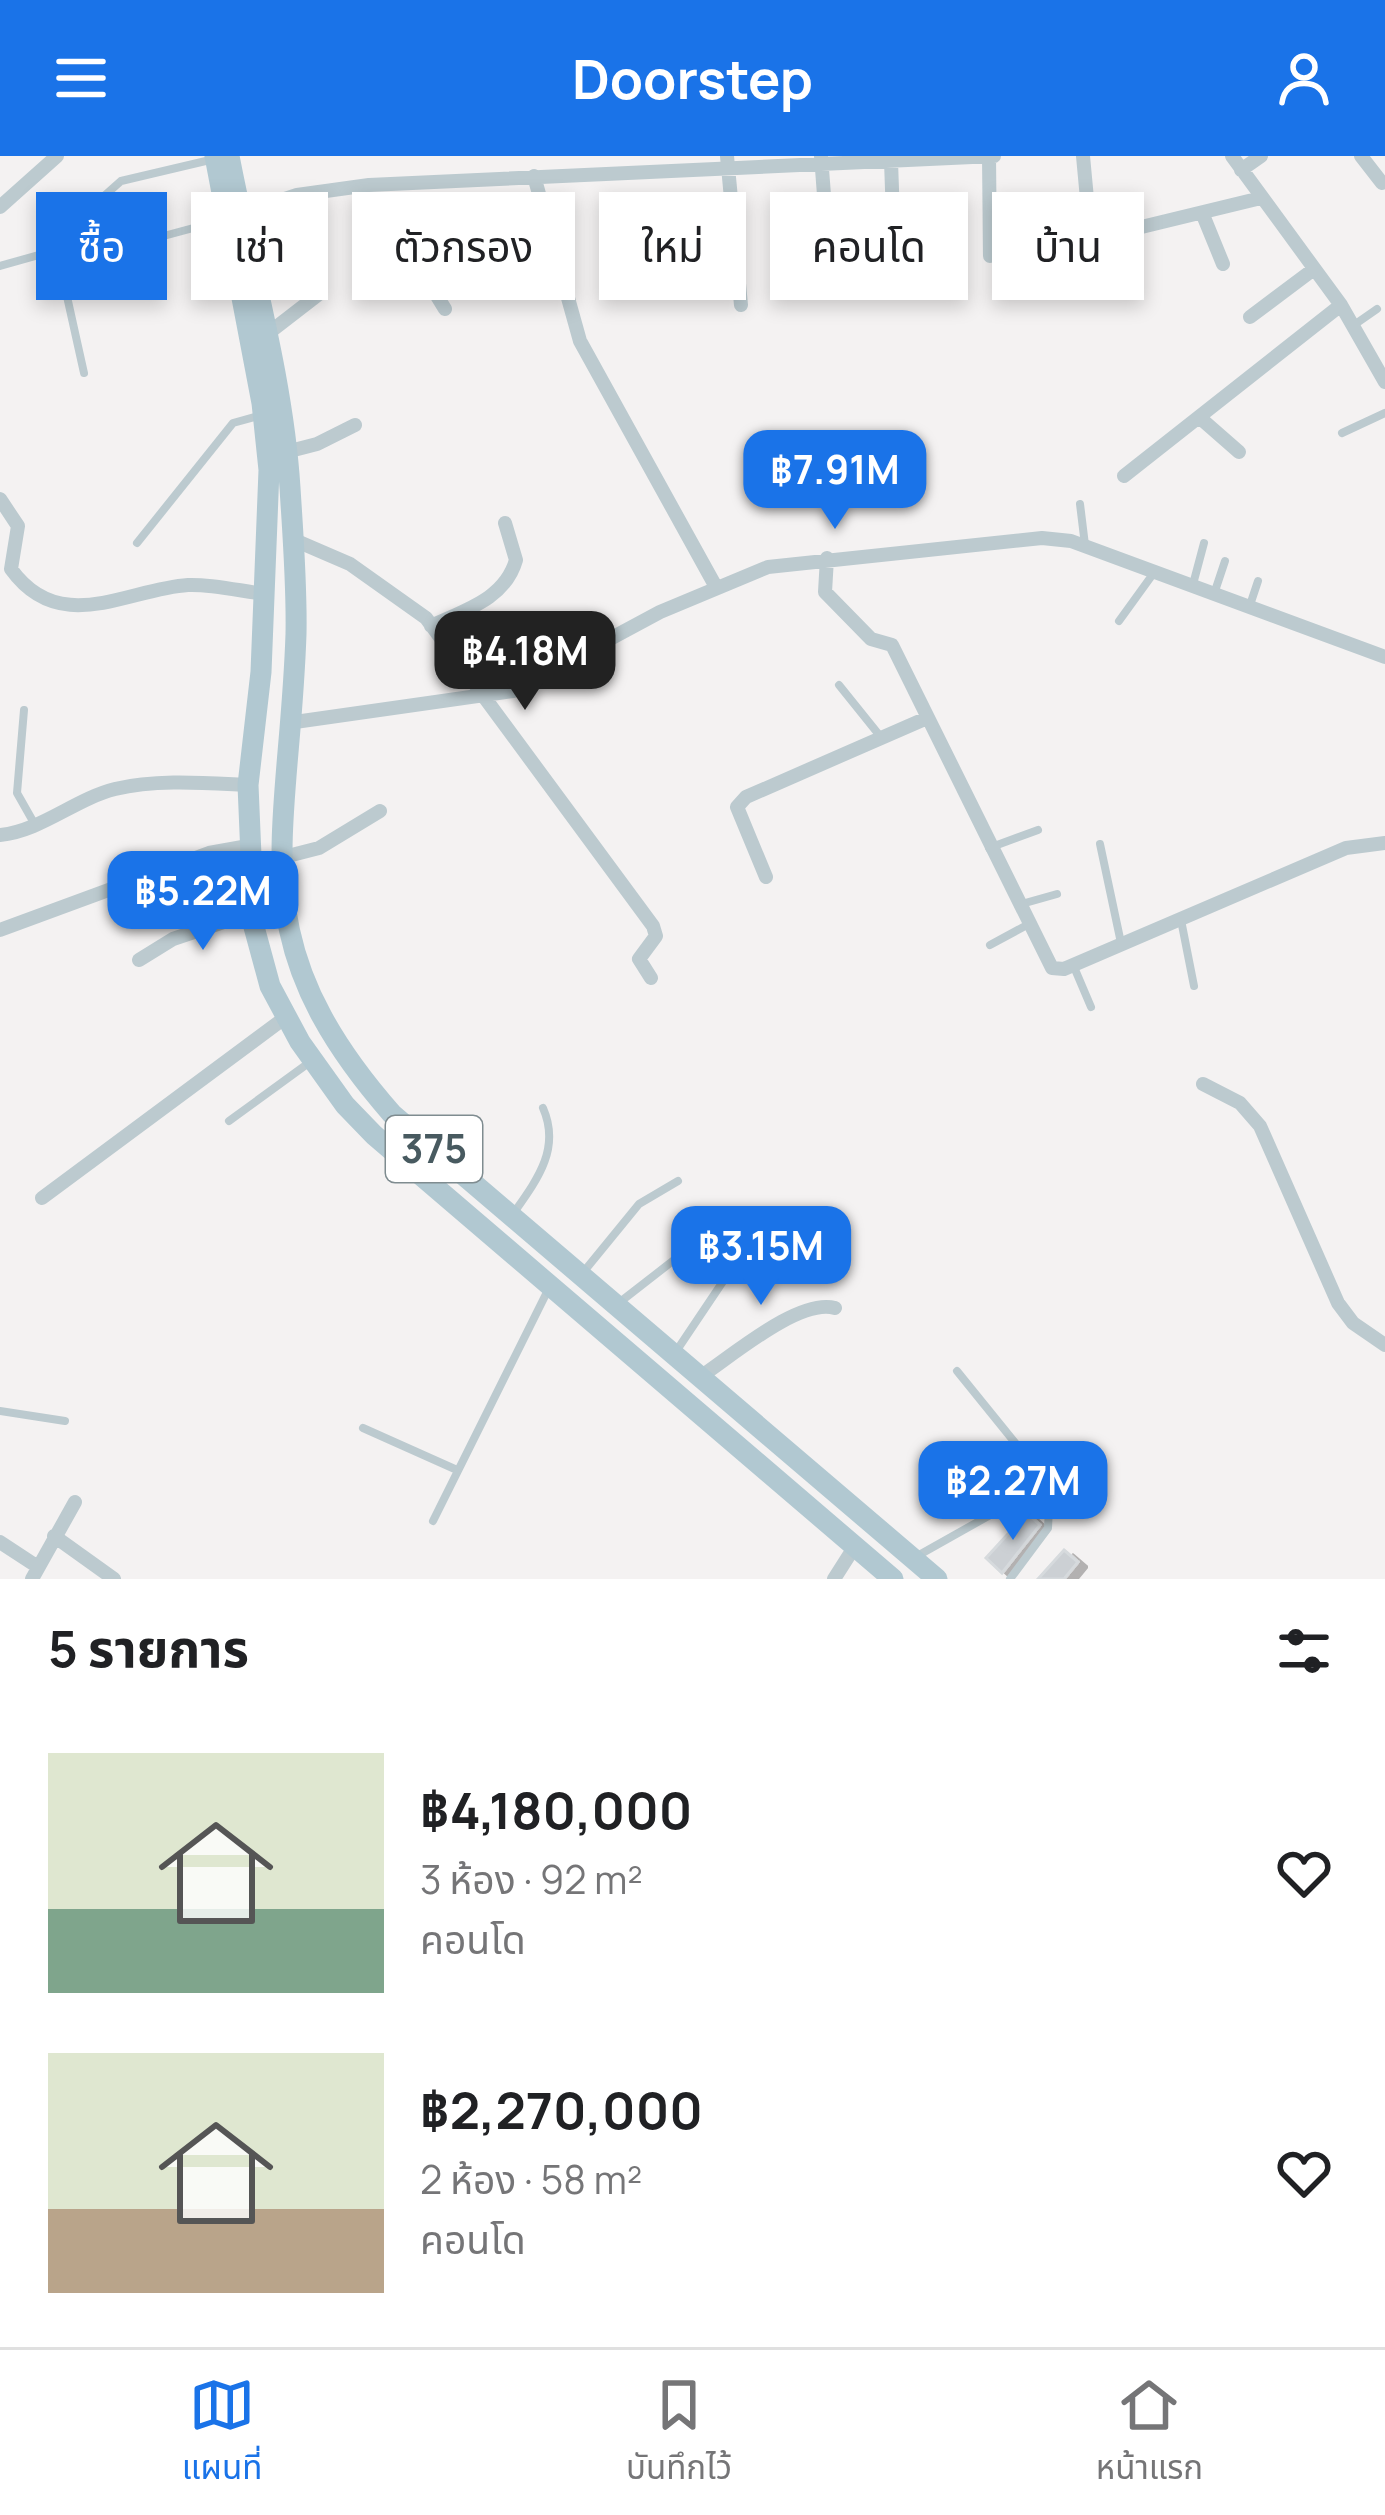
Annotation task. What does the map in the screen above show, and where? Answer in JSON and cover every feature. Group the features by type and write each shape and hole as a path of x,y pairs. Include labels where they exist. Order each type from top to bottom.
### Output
{"main road":[{"name":"375","path":"220,157 228,192"},
{"name":"375","path":"246,300 268,470 248,846 261,957 286,1017 312,1060 374,1135 889,1578"},
{"name":"375","path":"255,300 286,452 292,539 296,634 286,723 280,858 285,921 300,973 337,1048 392,1114 937,1579"}],"street":[{"path":"0,207 57,156"},
{"path":"525,156 580,341 716,586"},
{"path":"313,192 631,164 991,156 990,256"},
{"path":"1083,156 1086,192"},
{"path":"1261,156 1237,163 1341,305 1385,382"},
{"path":"1361,156 1382,183"},
{"path":"821,159 824,192"},
{"path":"727,161 741,305"},
{"path":"891,161 892,192"},
{"path":"369,185 445,309"},
{"path":"1144,228 1261,198"},
{"path":"1203,215 1222,264"},
{"path":"1250,317 1314,269"},
{"path":"265,336 311,300"},
{"path":"1124,476 1341,305"},
{"path":"1198,416 1239,452"},
{"path":"286,452 317,444 355,425"},
{"path":"0,500 18,526 11,569 39,595 87,607 190,585 265,594"},
{"path":"431,626 491,597 504,585 516,560 505,523"},
{"path":"286,723 360,716 391,705 484,698 549,675 716,586 768,567 1042,538 1085,547 1385,657"},
{"path":"292,539 350,564 431,626 653,926 656,936 639,959 650,978"},
{"path":"826,558 825,592 871,639 892,645 988,848 1052,968 1073,965 1122,945 1316,859 1346,848 1385,843"},
{"path":"766,878 737,806 746,796 927,718"},
{"path":"0,835 36,825 114,790 156,784 248,785"},
{"path":"280,858 319,848 380,811"},
{"path":"0,929 209,853 248,846"},
{"path":"139,960 187,933 253,912"},
{"path":"42,1198 286,1017"},
{"path":"1203,1084 1240,1103 1260,1126 1338,1303 1352,1323 1385,1345"},
{"path":"700,1377 797,1313 820,1304 835,1308"},
{"path":"0,1542 37,1575 74,1502"},
{"path":"54,1536 114,1579"},
{"path":"834,1579 854,1546"}],"lane":[{"path":"106,192 110,187 220,157"},
{"path":"0,266 36,255"},
{"path":"68,300 84,373"},
{"path":"1354,325 1376,309"},
{"path":"1342,433 1385,413"},
{"path":"137,543 233,423 263,415"},
{"path":"1080,504 1085,547"},
{"path":"1191,589 1204,543"},
{"path":"1213,596 1225,561"},
{"path":"1119,621 1153,574"},
{"path":"1249,609 1258,581"},
{"path":"838,685 881,737"},
{"path":"23,710 17,794 36,825"},
{"path":"988,848 1038,830"},
{"path":"1100,844 1122,945"},
{"path":"1017,905 1057,894"},
{"path":"1181,920 1194,986"},
{"path":"990,945 1027,925"},
{"path":"1073,965 1091,1007"},
{"path":"229,1121 312,1060"},
{"path":"512,1216 551,1147 553,1131 543,1108"},
{"path":"581,1275 639,1204 678,1181"},
{"path":"616,1306 701,1239 759,1229 802,1261"},
{"path":"674,1355 730,1271 731,1259 716,1239"},
{"path":"433,1521 550,1285"},
{"path":"957,1371 1033,1465 1038,1494 1049,1508 1048,1528 1010,1579"},
{"path":"0,1412 65,1421"},
{"path":"363,1428 457,1471"},
{"path":"912,1558 942,1546 1031,1492 1038,1494"}],"building":[{"path":"1027,1513 1040,1525 1002,1573 986,1558"},
{"path":"1064,1550 1078,1562 1064,1579 1038,1579"}]}
